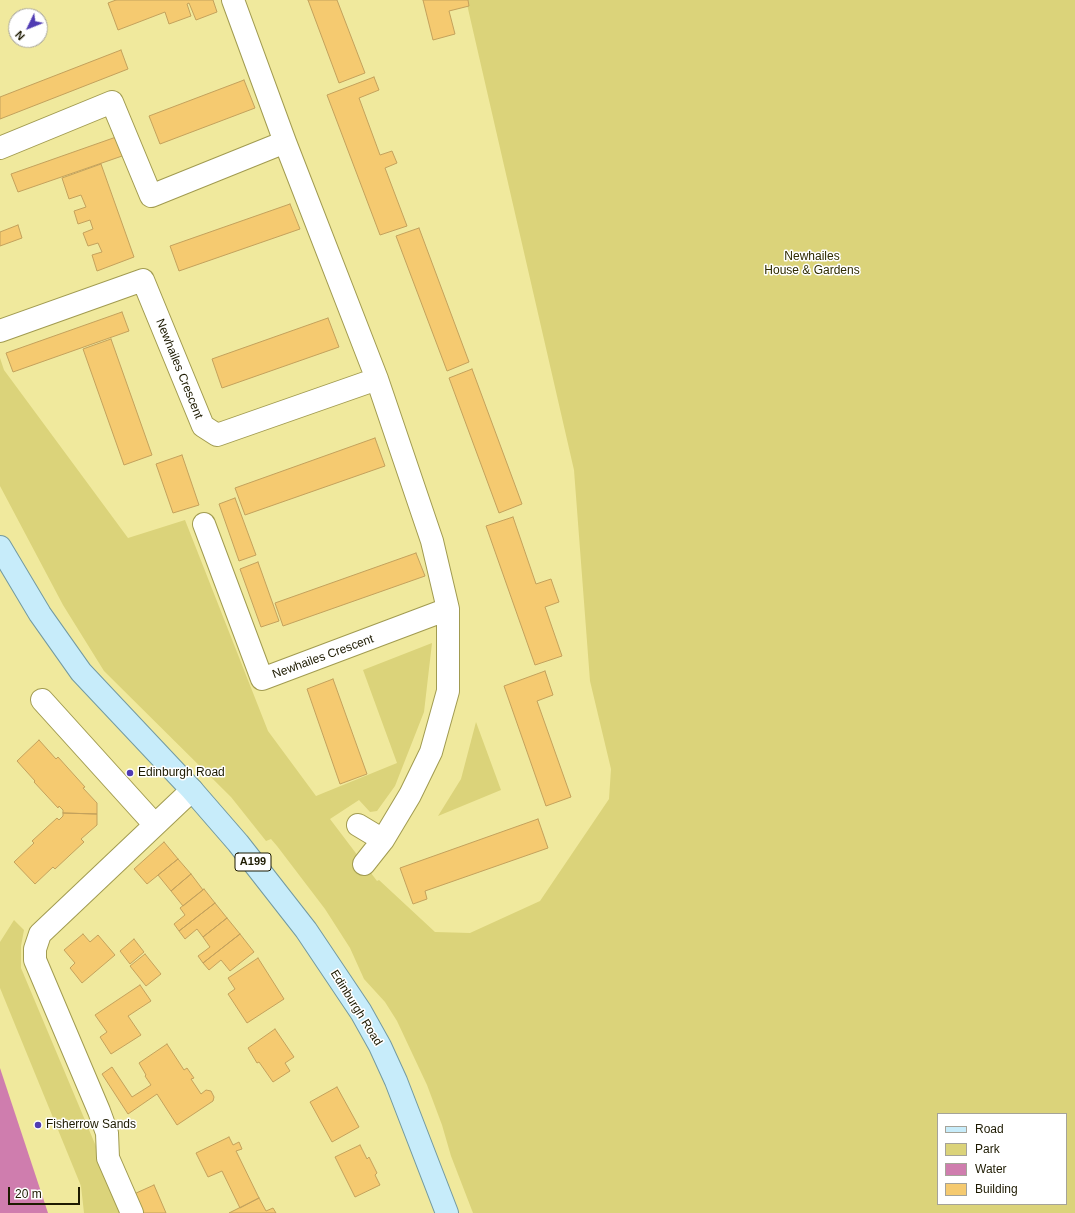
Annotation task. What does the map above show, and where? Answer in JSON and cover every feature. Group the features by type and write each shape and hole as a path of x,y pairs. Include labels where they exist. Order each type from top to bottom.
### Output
{"main road":[{"name":"Edinburgh Road","path":"0,547 40,614 81,672 192,790 238,844 306,930 361,1012 380,1046 396,1081 447,1213"}],"street":[{"path":"233,0 285,142 377,379 432,541 448,609 448,691 431,752 410,795 384,840 364,864"},
{"path":"0,148 112,102 150,196 285,142"},
{"name":"Newhailes Crescent","path":"0,331 143,280 203,426 217,435 377,379"},
{"name":"Newhailes Crescent","path":"204,524 262,679 448,609"},
{"path":"42,700 155,825"},
{"path":"132,1213 108,1158 107,1133 99,1111 35,960 35,949 40,934 192,790"},
{"path":"358,825 384,840"}],"green space":[{"name":"Newhailes House & Gardens","path":"466,0 1075,0 1075,1213 473,1213 451,1156 442,1125 427,1085 397,1021 385,1002 364,979 350,948 325,909 271,839 266,841 231,797 104,671 63,605 0,486 0,358 4,370 128,538 185,520 268,731 316,796 397,763 363,670 432,643 424,712 395,786 377,811 370,812 359,800 330,819 377,881 379,880 435,932 470,933 540,901 609,799 611,769 590,681 574,470"},
{"path":"476,722 501,790 438,816 461,779"},
{"path":"14,920 24,930 21,946 21,968 124,1213 84,1213 81,1186 0,988 0,942"}],"water":[{"name":"Fisherrow Sands","path":"0,1068 48,1213 0,1213"}],"building":[{"path":"116,0 213,0 217,12 196,20 189,3 187,4 191,16 169,24 165,12 118,30 108,3"},
{"path":"308,0 337,0 365,73 339,83"},
{"path":"423,0 468,0 469,6 449,11 455,34 433,40"},
{"path":"121,50 128,69 0,119 0,97"},
{"path":"374,77 379,90 359,98 380,155 392,151 397,163 385,168 407,226 380,235 327,95"},
{"path":"244,80 255,108 160,144 149,116"},
{"path":"119,136 125,155 18,192 11,174"},
{"path":"101,164 134,257 97,271 92,255 102,252 98,243 88,246 83,233 93,229 90,220 78,224 74,211 86,207 81,195 69,199 62,178"},
{"path":"290,204 300,229 179,271 170,246"},
{"path":"18,225 22,238 0,246 0,232"},
{"path":"419,228 469,362 447,371 396,236"},
{"path":"122,312 129,331 13,372 6,353"},
{"path":"328,318 339,347 222,388 212,359"},
{"path":"111,339 152,455 124,465 83,349"},
{"path":"472,369 522,504 499,513 449,378"},
{"path":"375,438 385,466 245,515 235,488"},
{"path":"182,455 199,505 173,513 156,464"},
{"path":"235,498 256,555 239,561 219,504"},
{"path":"513,517 536,584 551,579 559,602 545,607 562,656 535,665 486,526"},
{"path":"416,553 425,576 283,626 275,603"},
{"path":"258,562 279,621 261,627 240,569"},
{"path":"545,671 553,695 537,701 571,797 546,806 504,686"},
{"path":"333,679 367,774 340,784 307,689"},
{"path":"39,740 56,759 58,757 85,787 83,788 97,803 97,814 63,813 63,810 59,806 58,808 17,761"},
{"path":"63,813 97,814 97,825 81,839 84,842 55,869 53,867 35,884 14,862 34,843 32,841 57,818 59,820 63,816"},
{"path":"538,819 548,848 425,891 427,899 413,904 400,868"},
{"path":"164,842 178,859 147,884 134,869"},
{"path":"178,859 191,874 171,891 158,875"},
{"path":"191,874 203,890 183,906 171,891"},
{"path":"204,889 215,903 179,931 174,924 185,915 180,908"},
{"path":"215,903 227,918 203,937 197,929 185,939 179,931"},
{"path":"227,918 240,934 203,963 198,956 210,947 203,937"},
{"path":"83,934 90,942 98,935 115,955 82,983 70,968 75,963 64,950"},
{"path":"240,934 254,952 230,971 221,960 209,970 203,963"},
{"path":"134,939 144,952 130,964 120,951"},
{"path":"145,954 161,974 146,986 130,966"},
{"path":"258,958 284,999 247,1023 228,994 235,989 228,978"},
{"path":"140,985 151,1001 128,1016 141,1035 111,1054 100,1037 107,1032 95,1015"},
{"path":"275,1029 294,1057 285,1063 290,1071 273,1082 259,1062 257,1063 248,1048"},
{"path":"167,1044 184,1070 187,1068 194,1078 191,1079 201,1094 206,1090 211,1091 214,1097 213,1101 177,1125 157,1094 128,1114 102,1074 112,1067 132,1097 151,1085 139,1063"},
{"path":"337,1087 359,1127 332,1142 310,1102"},
{"path":"229,1137 233,1145 239,1142 242,1149 236,1151 259,1198 240,1208 222,1171 208,1177 196,1153"},
{"path":"360,1145 367,1159 369,1157 377,1173 375,1175 380,1185 355,1197 335,1157"},
{"path":"154,1185 166,1213 142,1213 134,1194"},
{"path":"259,1198 266,1211 273,1208 276,1213 229,1213"}],"place":[{"name":"Edinburgh Road","path":"130,773"},
{"name":"Fisherrow Sands","path":"38,1125"}]}
